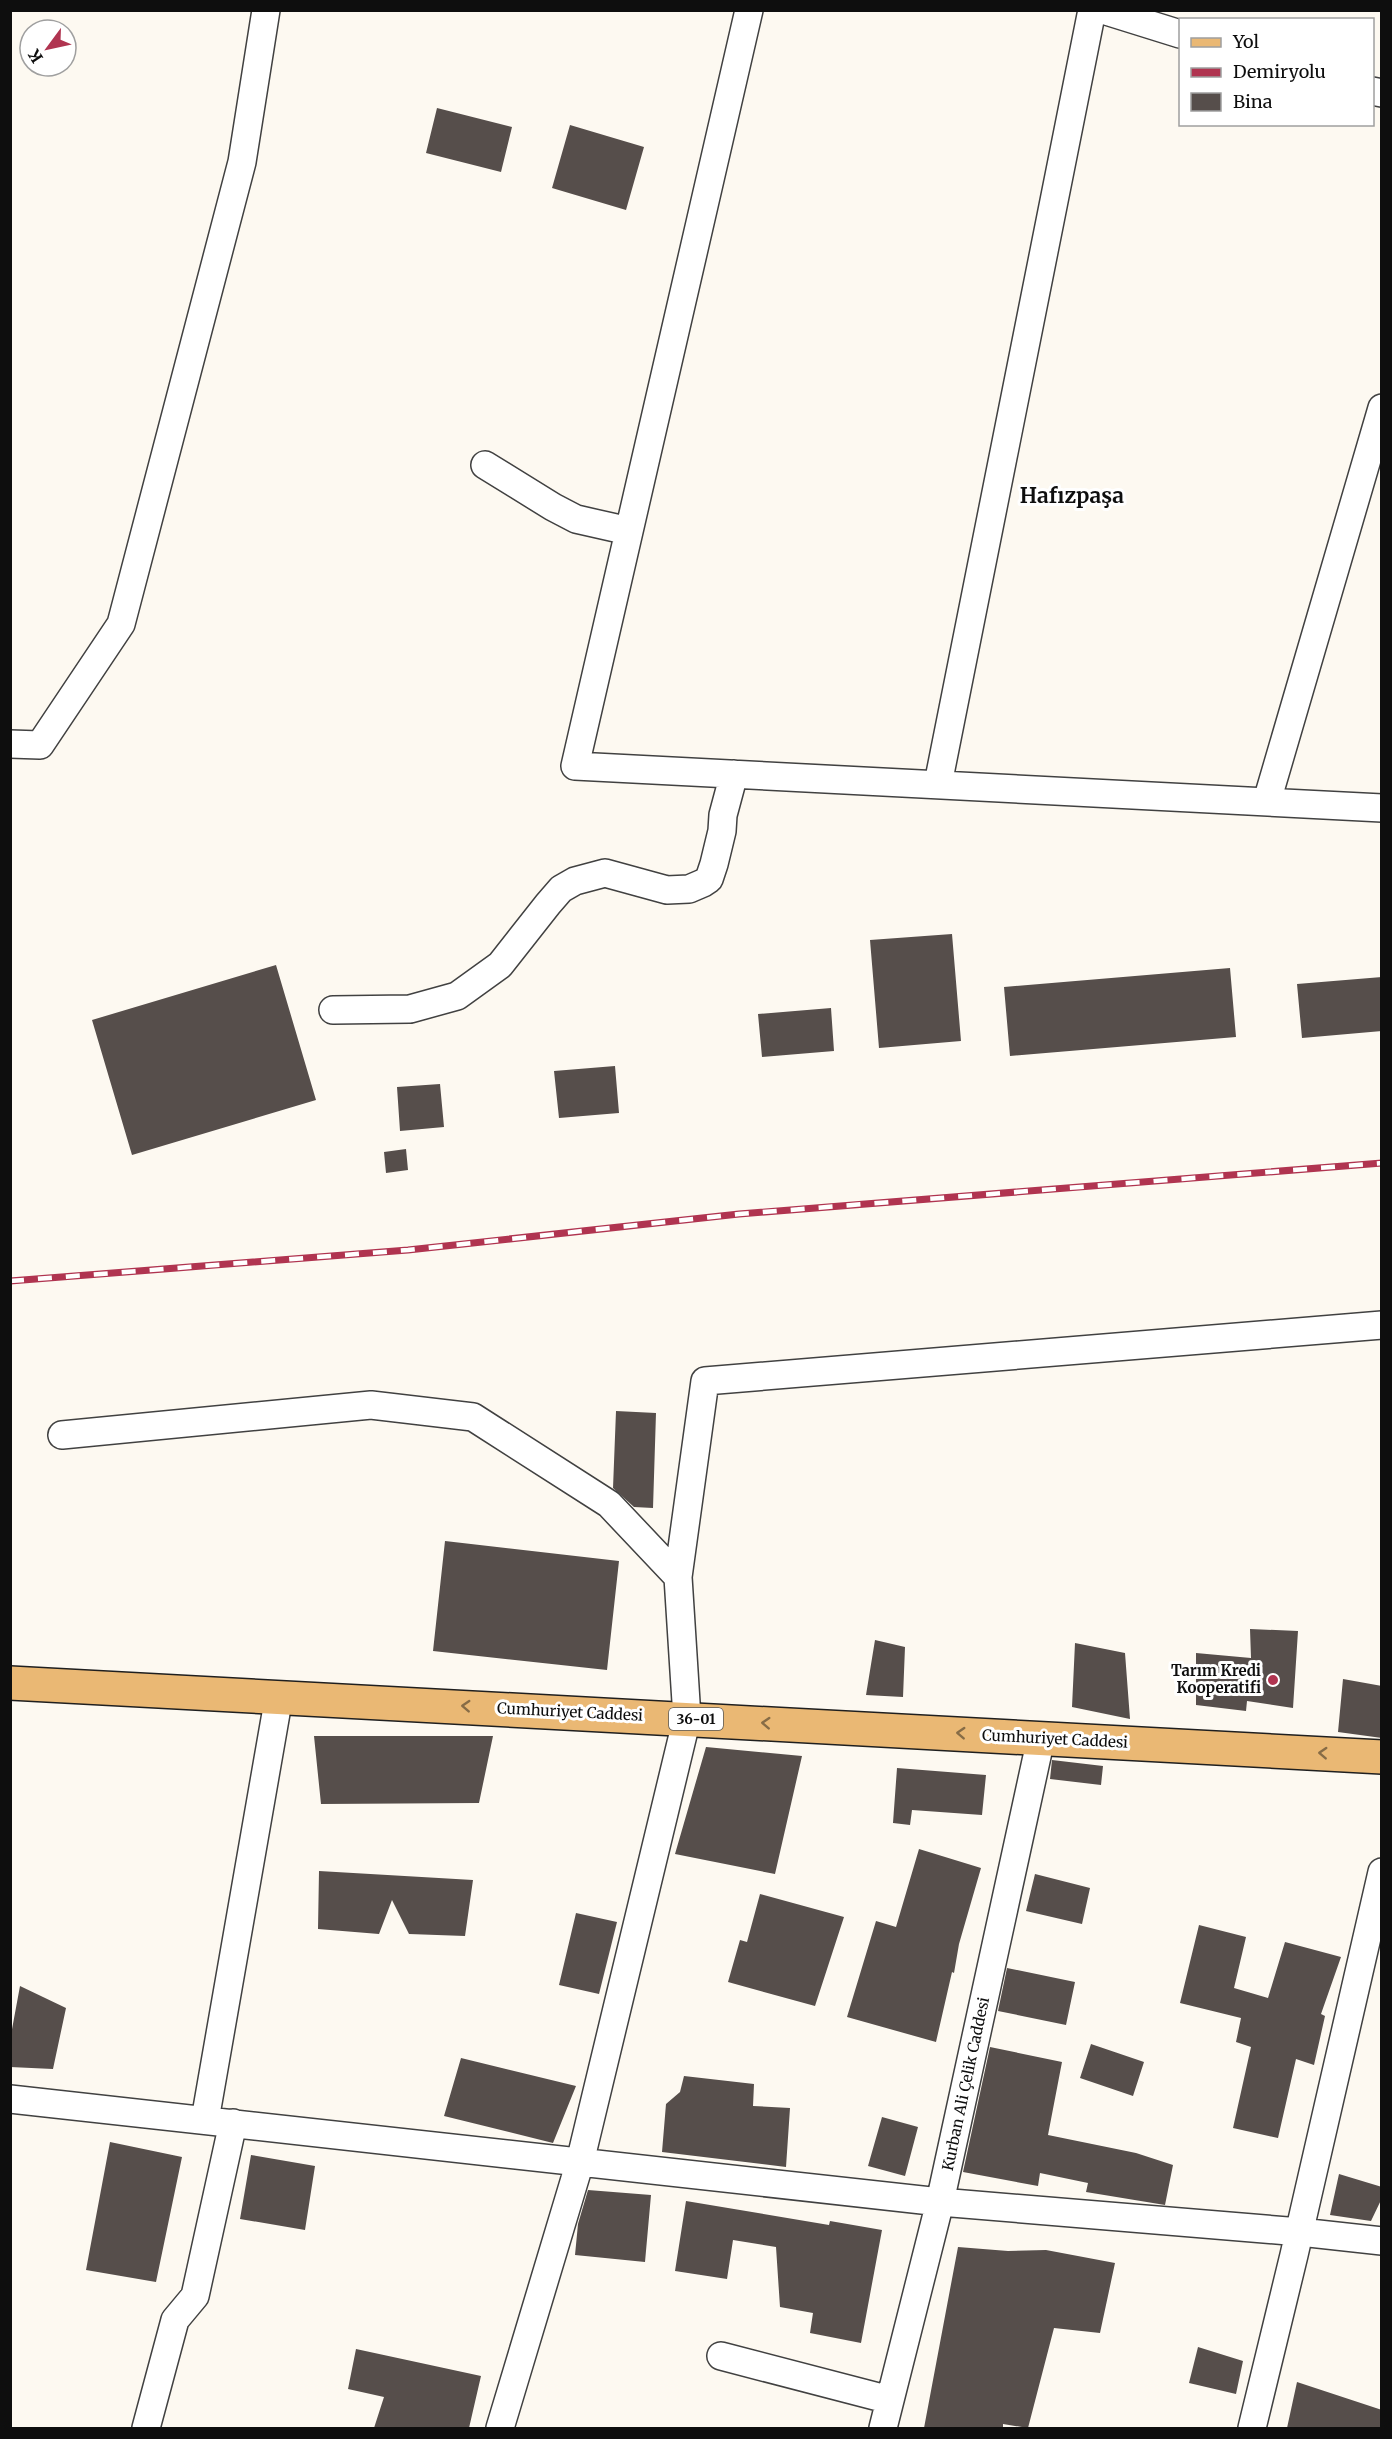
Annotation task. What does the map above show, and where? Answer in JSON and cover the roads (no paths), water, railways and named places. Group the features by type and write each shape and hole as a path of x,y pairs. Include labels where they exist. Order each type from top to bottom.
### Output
{"main road":[{"name":"Cumhuriyet Caddesi","path":"10,1683 1382,1757"}],"street":[{"path":"10,744 40,745 121,624 242,162 266,10"},
{"path":"749,10 575,766 1382,808"},
{"path":"938,784 1092,10"},
{"path":"1103,10 1179,34"},
{"path":"1266,801 1382,408"},
{"path":"485,465 576,519 629,531"},
{"path":"333,1010 410,1009 457,996 500,965 561,889 575,881 605,873 667,890 689,889 703,883 709,879 714,864 722,831 723,815 734,774"},
{"path":"500,2428 580,2162 687,1718 678,1576 705,1381 1382,1325"},
{"path":"62,1435 371,1405 473,1417 609,1504 678,1576"},
{"path":"205,2120 279,1696"},
{"name":"Kurban Ali Çelik Caddesi","path":"883,2428 940,2202 1041,1738"},
{"path":"1252,2428 1300,2232 1382,1872"},
{"path":"10,2099 940,2202 1382,2241"},
{"path":"146,2428 175,2320 195,2296 233,2123"},
{"path":"721,2356 890,2400"}],"railway":[{"path":"10,1281 408,1250 739,1214 1382,1163"}],"place":[{"name":"Tarım Kredi Kooperatifi","path":"1273,1680"}],"district":[{"name":"Hafızpaşa","path":"1072,496"}]}
